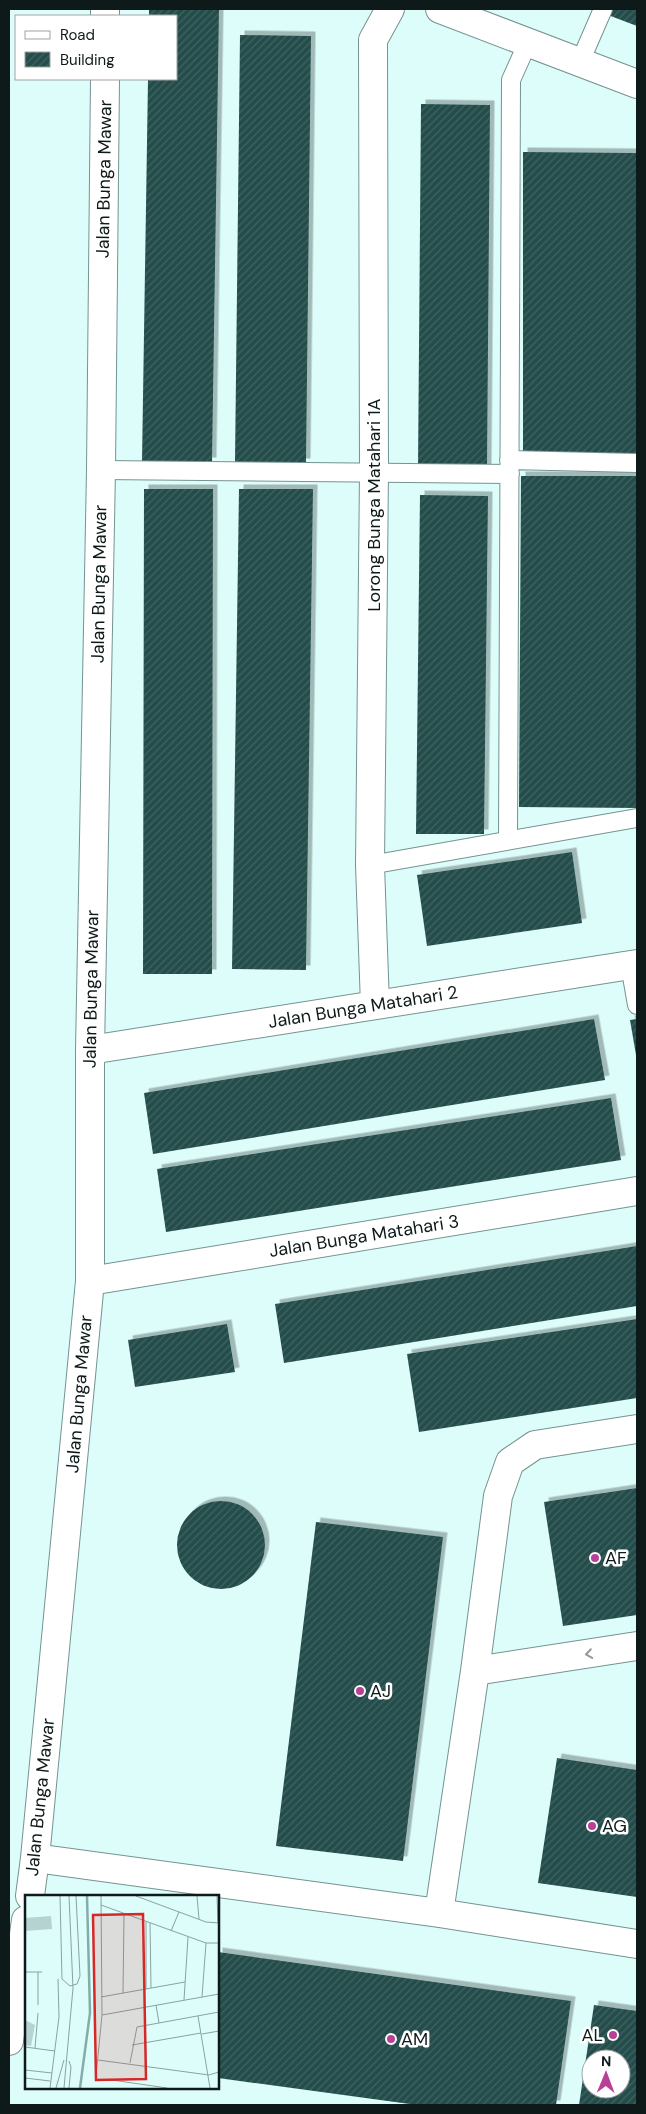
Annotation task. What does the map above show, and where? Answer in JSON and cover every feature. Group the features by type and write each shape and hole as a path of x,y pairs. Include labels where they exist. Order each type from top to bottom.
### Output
{"street":[{"name":"Lorong Bunga Matahari 1A","path":"374,1005 370,865 374,472 373,40 390,9"},
{"path":"440,9 637,84"},
{"name":"Jalan Bunga Mawar","path":"30,1895 90,1281 90,1050 101,470 105,80"},
{"name":"Jalan Bunga Matahari 2","path":"90,1050 634,964"},
{"name":"Jalan Bunga Matahari 3","path":"90,1281 637,1191"},
{"path":"439,1913 476,1671 498,1496 510,1462 534,1445 637,1429"},
{"path":"476,1671 637,1646"},
{"path":"35,1858 439,1913 637,1944"},
{"path":"9,2040 25,1927"}],"lane":[{"path":"580,62 603,9"},
{"path":"508,839 511,80 528,42"},
{"path":"101,470 374,472 637,462"},
{"path":"370,865 508,839 637,818"},
{"path":"634,964 637,1005"}],"building":[{"path":"149,9 219,9 212,462 142,461 148,80 178,80 178,15 149,15"},
{"path":"610,9 637,9 637,26 608,15"},
{"path":"240,35 311,36 306,463 235,462"},
{"path":"421,104 490,105 487,469 418,469"},
{"path":"523,152 637,153 637,457 523,456"},
{"path":"521,476 637,476 637,808 519,807"},
{"path":"144,489 213,489 212,974 143,974"},
{"path":"239,489 313,489 306,970 232,969"},
{"path":"420,495 488,496 484,834 416,834"},
{"path":"572,852 582,923 427,946 417,875"},
{"path":"594,1019 605,1080 153,1154 144,1093"},
{"path":"637,1019 637,1055 636,1055 630,1020"},
{"path":"611,1098 621,1160 166,1232 157,1169"},
{"path":"637,1246 637,1306 284,1363 275,1304"},
{"path":"637,1319 637,1398 419,1432 407,1354"},
{"path":"227,1324 235,1372 135,1387 128,1340"},
{"name":"AF","path":"637,1488 637,1615 563,1626 544,1502"},
{"path":"221,1501 238,1504 252,1514 262,1528 265,1545 262,1562 252,1576 238,1586 221,1589 204,1586 190,1576 180,1562 177,1545 180,1528 190,1514 204,1504"},
{"name":"AJ","path":"316,1522 443,1537 403,1861 276,1846"},
{"name":"AG","path":"557,1758 637,1770 637,1897 538,1883"},
{"name":"AM","path":"219,1952 571,2001 556,2105 417,2105 219,2078"},
{"name":"AL","path":"594,2005 637,2011 637,2105 579,2105 581,2092 581,2099 631,2099 631,2049 587,2049"}],"place":[{"name":"AF","path":"595,1558"},
{"name":"AJ","path":"360,1691"},
{"name":"AG","path":"592,1826"},
{"name":"AL","path":"613,2035"},
{"name":"AM","path":"391,2039"}]}
